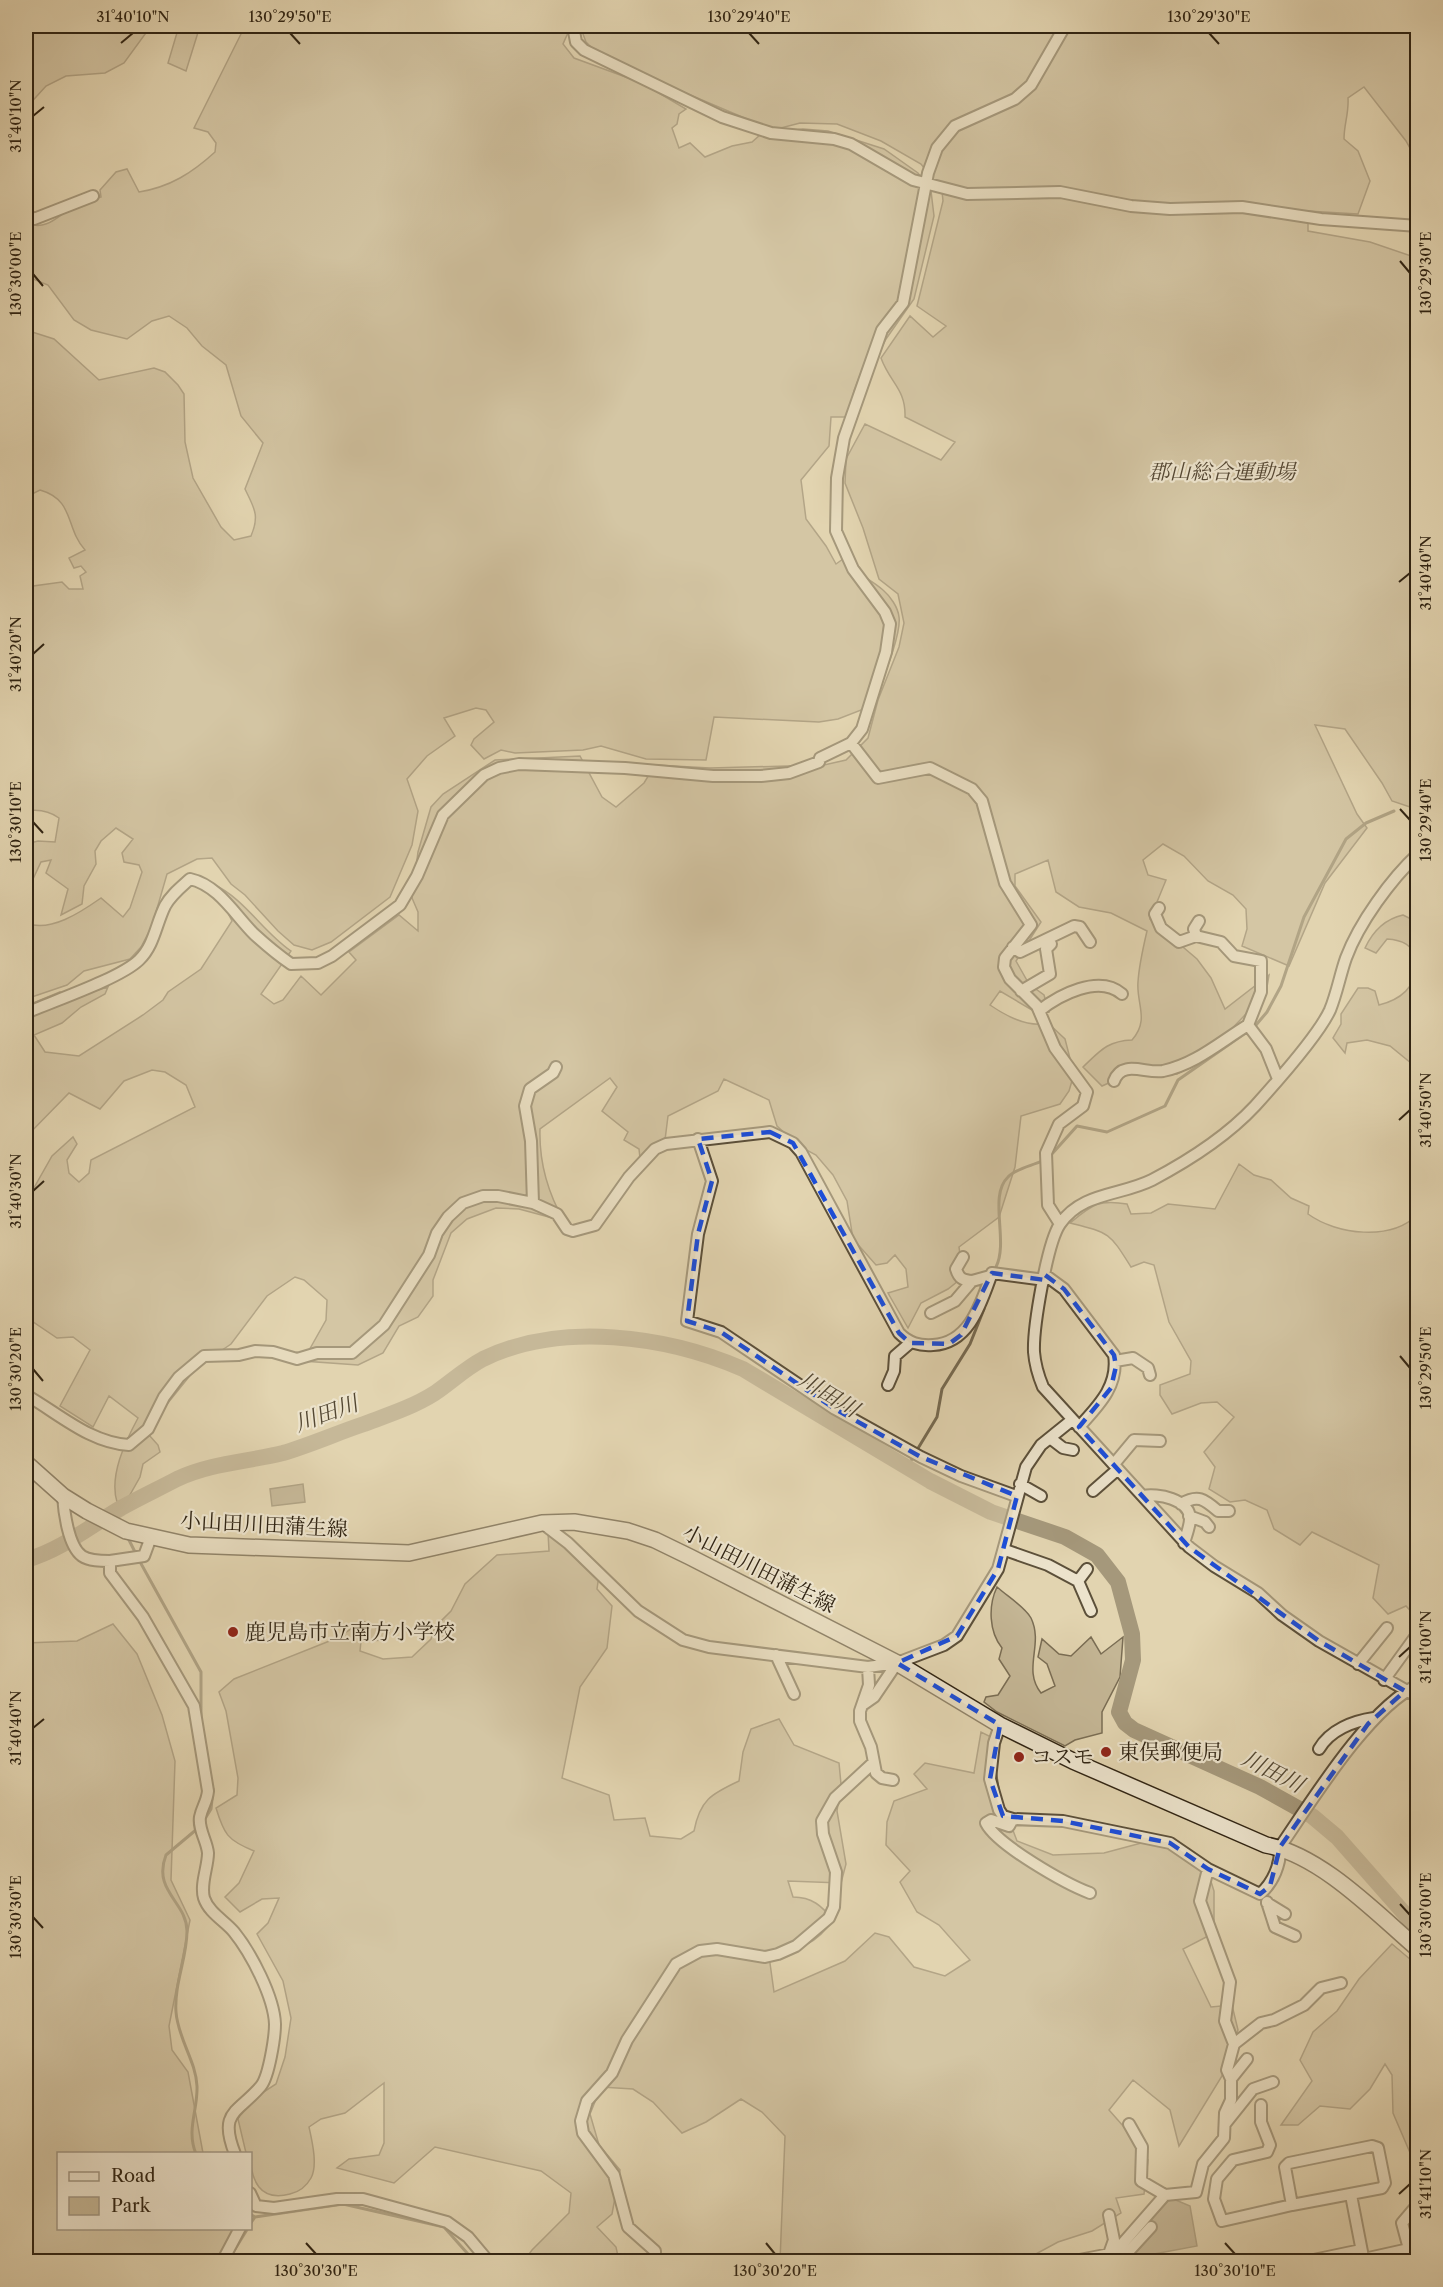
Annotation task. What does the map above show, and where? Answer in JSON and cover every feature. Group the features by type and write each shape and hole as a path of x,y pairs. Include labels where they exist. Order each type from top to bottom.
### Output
{"main road":[{"name":"小山田川田蒲生線","path":"26,1463 63,1496 126,1531 189,1545 409,1552 543,1523 597,1524 655,1540 897,1663 1000,1725 1073,1761 1266,1845 1280,1847 1340,1883 1418,1949"}],"street":[{"path":"573,26 576,42 584,51 722,117 771,133 834,139 851,144 913,180 967,194 1060,192 1131,206 1170,209 1242,207 1321,219 1418,226"},
{"path":"26,1013 121,972 139,960 153,939 173,893 190,879 205,885 218,895 254,934 291,964 318,963 332,956 400,905 417,876 443,815 484,775 500,768 519,764 625,768 713,776 761,776 789,773 819,762 820,759 851,743 862,729 886,652 890,624 885,612 854,569 840,544 834,519 837,478 844,438 882,330 896,315 903,303 926,183 937,148 955,126 1015,99 1031,86 1065,26"},
{"path":"28,215 93,196"},
{"path":"851,743 878,778 930,768 972,789 982,801 1005,883 1031,925 1005,958 1004,967 1021,992 1039,1011 1055,1048 1087,1092 1083,1106 1059,1124 1046,1153 1048,1205 1060,1224"},
{"path":"1418,854 1397,873 1360,931 1347,957 1329,1012 1254,1107 1224,1134 1151,1180 1121,1192 1094,1197 1076,1208 1060,1224 1053,1239 1037,1316 1034,1351 1036,1371 1043,1387 1184,1543 1214,1566 1258,1593 1282,1615 1384,1680 1418,1697"},
{"path":"1113,1081 1124,1070 1132,1067 1150,1072 1164,1070 1202,1056 1248,1025 1262,992 1261,961 1234,956 1221,942 1196,936 1179,942 1157,922 1155,914 1159,908"},
{"path":"1196,936 1194,929 1199,921"},
{"path":"1013,947 1020,952 1074,926 1080,927 1090,942"},
{"path":"1021,992 1050,974 1046,949 1051,944"},
{"path":"1039,1011 1048,1004 1089,986 1104,986 1122,994"},
{"path":"1248,1025 1266,1049 1278,1079"},
{"path":"533,1203 531,1141 525,1106 530,1089 553,1073 556,1067"},
{"path":"26,1395 82,1430 129,1445 148,1429 164,1397 178,1377 204,1356 239,1355 255,1351 273,1352 297,1359 317,1353 352,1353 384,1325 429,1254 437,1233 448,1217 463,1203 483,1196 498,1196 533,1203 557,1214 567,1229 573,1231 595,1225 604,1215 618,1191 656,1149 666,1144 698,1139 770,1132 793,1143 801,1152 899,1333 910,1343 930,1346 949,1344 961,1335 970,1323 990,1276"},
{"path":"698,1139 712,1181 698,1234 687,1321 722,1332 835,1409 921,1457 1016,1499"},
{"path":"543,1523 568,1543 638,1611 670,1634 709,1647 868,1667 897,1663 944,1645 957,1636 992,1581 1005,1550 1020,1484 1035,1451 1050,1438 1076,1424 1111,1388 1114,1361 1114,1355 1064,1289 1045,1278 992,1273 990,1276 972,1281 963,1280 958,1276 956,1269 963,1257"},
{"path":"931,1313 955,1301 972,1281"},
{"path":"888,1385 894,1371 895,1356 910,1343"},
{"path":"1114,1361 1133,1359 1148,1368 1150,1375"},
{"path":"1050,1438 1063,1448 1073,1450"},
{"path":"1094,1491 1116,1466 1134,1440 1160,1441"},
{"path":"1020,1484 1041,1496"},
{"path":"1143,1496 1156,1493 1181,1504 1189,1515 1205,1522 1209,1527"},
{"path":"63,1496 66,1522 78,1552 83,1557 110,1561 144,1556 150,1537"},
{"path":"1181,1504 1192,1497 1203,1498 1218,1511 1229,1511"},
{"path":"1184,1543 1189,1515"},
{"path":"1005,1550 1048,1565 1078,1581 1090,1611"},
{"path":"110,1561 110,1573 143,1617 194,1706 208,1791 207,1803 200,1817 208,1852 204,1898 215,1914 234,1932 252,1960 269,2002 275,2025 266,2076 261,2085 231,2113 228,2121 230,2142 234,2152"},
{"path":"1078,1581 1087,1569"},
{"path":"1358,1664 1387,1628"},
{"path":"1384,1680 1418,1633"},
{"path":"776,1654 794,1694"},
{"path":"863,1704 874,1697 897,1663"},
{"path":"868,1667 869,1685 860,1721 871,1747 876,1773 882,1778 893,1780"},
{"path":"1295,1936 1275,1927 1265,1897 1280,1857 1280,1847 1375,1718 1405,1691 1418,1685"},
{"path":"1319,1749 1331,1734 1361,1720 1375,1718"},
{"path":"1000,1725 994,1743 990,1779 1003,1816 1013,1819 1063,1821 1170,1843 1208,1869 1265,1897 1285,1914"},
{"path":"655,2262 655,2251 628,2227 614,2175 583,2133 581,2121 587,2101 612,2073 627,2040 676,1964 700,1951 717,1949 765,1957 778,1954 796,1946 829,1917 834,1907 836,1872 823,1834 822,1821 835,1798 873,1763"},
{"path":"1013,1819 1009,1826 991,1820 986,1823 996,1835 1061,1882 1090,1893"},
{"path":"1129,2124 1142,2146 1141,2181 1165,2194 1196,2192 1203,2164 1224,2138 1225,2113 1231,2100 1231,2079 1227,2070 1234,2044 1225,2021 1230,1982 1200,1901 1208,1869"},
{"path":"1234,2044 1261,2023 1274,2020 1304,2005 1321,1988 1341,1983"},
{"path":"1231,2079 1247,2059"},
{"path":"1225,2124 1252,2089 1273,2082"},
{"path":"1261,2105 1261,2122 1270,2145 1267,2152 1233,2160 1217,2179 1214,2199 1222,2221 1382,2188 1385,2183 1378,2148 1372,2146 1289,2163 1285,2167 1292,2205"},
{"path":"1113,2257 1165,2194"},
{"path":"1351,2195 1363,2257"},
{"path":"253,2211 337,2199 363,2199 447,2222 468,2237 489,2262"},
{"path":"1304,2262 1413,2251 1402,2223 1418,2204"},
{"path":"1109,2216 1114,2240 1113,2257"},
{"path":"1069,2262 1113,2257 1151,2227"},
{"path":"222,2262 239,2230"}],"highlighted area":[{"path":"770,1132 793,1143 899,1333 910,1343 949,1344 961,1335 992,1273 1045,1280 1045,1275 1064,1289 1114,1355 1116,1366 1111,1388 1079,1427 1189,1547 1319,1641 1405,1691 1368,1724 1297,1823 1280,1847 1270,1886 1260,1894 1208,1869 1170,1843 1063,1821 1003,1816 990,1779 1000,1725 897,1663 957,1636 998,1569 1017,1496 921,1457 835,1409 721,1332 687,1321 698,1234 712,1181 698,1139"}],"green space":[{"path":"26,26 151,26 124,63 105,73 66,76 46,86 26,108"},
{"path":"179,26 200,26 186,71 168,63"},
{"path":"227,26 571,26 563,44 574,58 642,83 686,109 679,114 677,124 672,128 679,148 690,143 705,157 732,146 752,142 760,135 803,129 828,131 884,149 918,173 931,191 934,216 914,299 886,339 878,355 862,370 854,391 849,417 831,417 829,446 801,480 806,519 836,564 843,559 886,592 897,609 899,617 897,637 870,714 861,710 838,719 819,722 714,717 706,760 646,759 601,746 583,750 515,753 501,750 484,759 471,745 474,739 494,722 486,710 476,708 444,718 455,736 427,756 407,779 418,811 412,845 390,897 331,942 312,950 294,945 245,895 231,884 212,858 197,859 167,874 152,926 141,947 130,959 84,971 67,985 26,999 26,923 45,925 65,920 101,898 123,917 130,908 142,872 139,865 124,862 122,853 133,839 116,828 101,841 95,851 96,864 84,886 82,904 61,915 68,889 46,873 51,860 41,862 26,894 26,844 38,841 55,842 59,818 43,811 26,811 26,587 62,582 69,589 83,589 80,576 86,572 81,566 74,568 69,558 85,550 74,533 59,500 40,490 26,497 26,330 54,339 99,380 154,368 165,372 178,385 184,394 185,442 193,478 221,527 234,540 251,536 254,529 255,512 245,489 263,443 241,416 226,365 202,346 187,328 169,316 152,321 127,339 91,330 74,320 48,285 26,276 26,223 47,224 77,204 101,197 100,190 116,172 127,169 139,192 150,190 180,178 215,152 216,143 208,132 194,128 242,32"},
{"name":"郡山総合運動場","path":"580,26 1417,26 1417,161 1406,141 1364,87 1348,98 1344,134 1344,139 1358,151 1370,181 1358,214 1308,211 1308,231 1370,242 1417,258 1417,806 1410,807 1392,801 1345,729 1315,725 1357,814 1367,828 1325,883 1289,966 1242,946 1247,929 1246,909 1233,895 1208,881 1184,856 1163,844 1143,860 1148,875 1166,880 1150,919 1197,959 1211,978 1225,1009 1269,975 1266,993 1201,1061 1177,1074 1133,1072 1102,1086 1083,1067 1104,1048 1116,1042 1132,1040 1137,1033 1141,1018 1139,976 1147,931 1111,913 1079,907 1056,892 1048,860 1015,874 1015,886 1041,922 1016,961 1029,984 1044,995 1049,1012 1037,1013 1000,991 990,1005 1010,1017 1026,1022 1048,1023 1065,1039 1074,1074 1069,1091 1060,1104 1021,1116 1015,1167 999,1217 959,1247 963,1277 948,1289 921,1303 908,1328 888,1293 908,1287 906,1269 895,1255 887,1263 876,1265 853,1239 847,1201 833,1175 816,1155 799,1146 777,1126 769,1100 724,1079 718,1091 668,1116 664,1148 649,1163 640,1158 639,1149 624,1140 628,1132 602,1111 617,1087 610,1078 540,1129 541,1153 546,1176 553,1199 564,1221 519,1209 496,1208 467,1219 451,1233 433,1280 433,1296 418,1317 399,1326 383,1353 358,1365 303,1361 326,1320 327,1300 304,1280 295,1277 267,1296 231,1344 196,1368 151,1424 149,1435 158,1445 160,1452 143,1464 140,1477 127,1500 117,1502 115,1481 117,1470 138,1418 109,1396 93,1427 60,1406 90,1350 73,1337 57,1338 26,1317 26,1202 52,1156 73,1137 77,1144 67,1160 69,1173 79,1182 89,1173 91,1160 195,1107 186,1085 165,1072 152,1070 124,1081 100,1109 69,1093 26,1137 26,1006 60,992 67,999 108,987 105,994 81,1007 62,1023 34,1035 45,1052 79,1056 143,1015 163,1000 168,992 201,969 232,921 213,884 235,898 291,951 261,994 274,1004 283,1000 301,976 321,995 356,960 349,952 399,915 418,931 418,912 412,898 418,852 431,807 443,794 495,760 580,756 602,797 616,807 644,783 655,765 710,768 824,765 846,760 868,738 878,700 899,647 904,623 898,594 879,579 863,528 845,483 846,459 865,424 941,460 955,442 905,417 903,399 881,358 910,316 933,337 946,326 917,306 943,201 942,191 921,164 881,141 837,124 800,123 777,129 761,125 676,89 592,48 586,42"},
{"path":"1403,915 1417,922 1417,959 1410,947 1398,941 1387,939 1376,953 1365,948 1380,927 1391,919"},
{"path":"1417,965 1417,1068 1390,1046 1367,1040 1347,1043 1345,1053 1333,1038 1341,1024 1341,1014 1358,988 1375,991 1379,1005 1387,1003 1400,996 1410,986 1414,980"},
{"path":"1239,1164 1254,1175 1271,1180 1291,1198 1309,1206 1308,1214 1334,1227 1379,1232 1393,1229 1417,1215 1417,1618 1406,1606 1388,1614 1373,1598 1379,1565 1312,1532 1300,1545 1274,1529 1267,1510 1245,1500 1230,1502 1209,1489 1215,1467 1204,1452 1234,1417 1217,1402 1201,1403 1172,1414 1160,1395 1160,1385 1190,1374 1191,1361 1169,1322 1154,1265 1144,1262 1131,1267 1113,1240 1101,1232 1070,1223 1090,1208 1109,1202 1127,1204 1131,1214 1151,1213 1168,1204 1215,1209"},
{"path":"548,1532 564,1538 589,1556 600,1568 597,1589 612,1606 607,1648 580,1687 562,1778 609,1795 614,1820 645,1818 650,1836 681,1839 694,1831 703,1805 708,1799 739,1781 743,1752 751,1729 779,1719 794,1745 839,1763 841,1784 837,1811 846,1864 841,1883 788,1881 793,1897 816,1903 833,1920 819,1936 805,1945 769,1956 774,1992 845,1961 875,1933 889,1937 914,1967 945,1976 970,1960 939,1925 917,1912 900,1882 910,1871 886,1845 887,1822 894,1801 927,1789 914,1774 925,1763 974,1773 981,1732 991,1737 1000,1796 1017,1841 1053,1855 1104,1853 1145,1842 1194,1856 1208,1872 1214,1891 1214,1933 1183,1949 1211,2007 1232,2005 1238,2030 1222,2076 1179,2146 1170,2110 1133,2080 1109,2110 1131,2135 1148,2160 1144,2194 1116,2198 1121,2213 1092,2231 1058,2242 1023,2261 780,2261 785,2136 762,2112 741,2099 706,2122 682,2133 653,2102 633,2089 601,2087 590,2114 599,2145 620,2170 612,2214 597,2227 616,2247 619,2261 524,2261 569,2213 571,2193 541,2171 435,2147 394,2183 337,2168 349,2159 379,2155 384,2143 384,2083 345,2113 321,2119 309,2127 314,2167 311,2178 302,2189 279,2196 264,2192 259,2187 252,2172 252,2152 246,2152 238,2119 244,2105 276,2084 285,2057 291,2018 283,1981 257,1934 268,1923 279,1898 262,1899 240,1912 225,1897 239,1883 254,1851 228,1835 216,1808 237,1795 238,1778 226,1711 219,1692 234,1679 337,1638 363,1621 380,1630 390,1630 387,1640 361,1641 360,1651 383,1659 412,1657 431,1639 435,1627 451,1611 465,1584 497,1555 549,1551"},
{"path":"997,1587 1031,1618 1035,1638 1033,1675 1041,1693 1055,1686 1047,1664 1038,1657 1042,1639 1059,1654 1071,1656 1091,1637 1101,1654 1123,1637 1120,1677 1102,1712 1102,1733 1075,1740 1065,1746 997,1712 984,1702 986,1697 998,1695 1010,1676 999,1659 1002,1648 992,1627 992,1602"},
{"path":"113,1624 137,1654 162,1715 175,1761 171,1880 190,1920 169,2026 172,2050 188,2072 203,2152 57,2152 57,2230 236,2230 225,2261 26,2261 26,1643 77,1641"},
{"path":"1392,1944 1417,1965 1417,2169 1393,2113 1392,2075 1385,2064 1370,2089 1350,2109 1320,2106 1298,2125 1281,2125 1312,2081 1300,2060 1313,2032 1337,2011 1359,1979"}],"shaded area":[{"path":"303,1484 305,1502 272,1506 270,1489"},
{"path":"1171,2198 1190,2206 1197,2246 1127,2259 1127,2246"}],"waterway":[{"path":"1256,1025 1267,1012 1281,986 1304,917 1346,839 1366,823 1394,811"},
{"path":"1051,1155 1077,1126 1107,1132 1165,1106 1178,1080 1247,1032"},
{"path":"996,1267 1001,1245 999,1207 1002,1185 1015,1172 1042,1161"},
{"path":"917,1450 937,1417 942,1389 970,1344 984,1309"},
{"name":"川田川","path":"26,1560 63,1544 121,1508 177,1479 216,1466 283,1453 391,1414 435,1393 483,1359 513,1347 546,1340 614,1337 681,1348 743,1369 930,1481 991,1512 1065,1537 1097,1555 1118,1582 1132,1634 1133,1660 1119,1712 1125,1723 1134,1730 1260,1787 1312,1816 1337,1837 1418,1929"},
{"path":"907,1467 914,1456"},
{"name":"川田川","path":"115,1512 118,1519"},
{"path":"127,1536 136,1554"},
{"path":"139,1560 201,1672 201,1720"},
{"path":"203,1822 211,1809 213,1789"},
{"path":"195,2152 192,2137 197,2095 196,2077 177,2022 176,2012 177,1991 185,1951 186,1921 166,1887 163,1867 166,1855 197,1829"},
{"path":"255,2217 343,2204 444,2227 475,2262"},
{"path":"252,2215 255,2217 252,2221"},
{"path":"232,2254 247,2230"},
{"path":"202,2262 218,2257"}],"place":[{"name":"鹿児島市立南方小学校","path":"233,1632"},
{"name":"東俣郵便局","path":"1106,1752"},
{"name":"コスモ","path":"1019,1757"}]}
